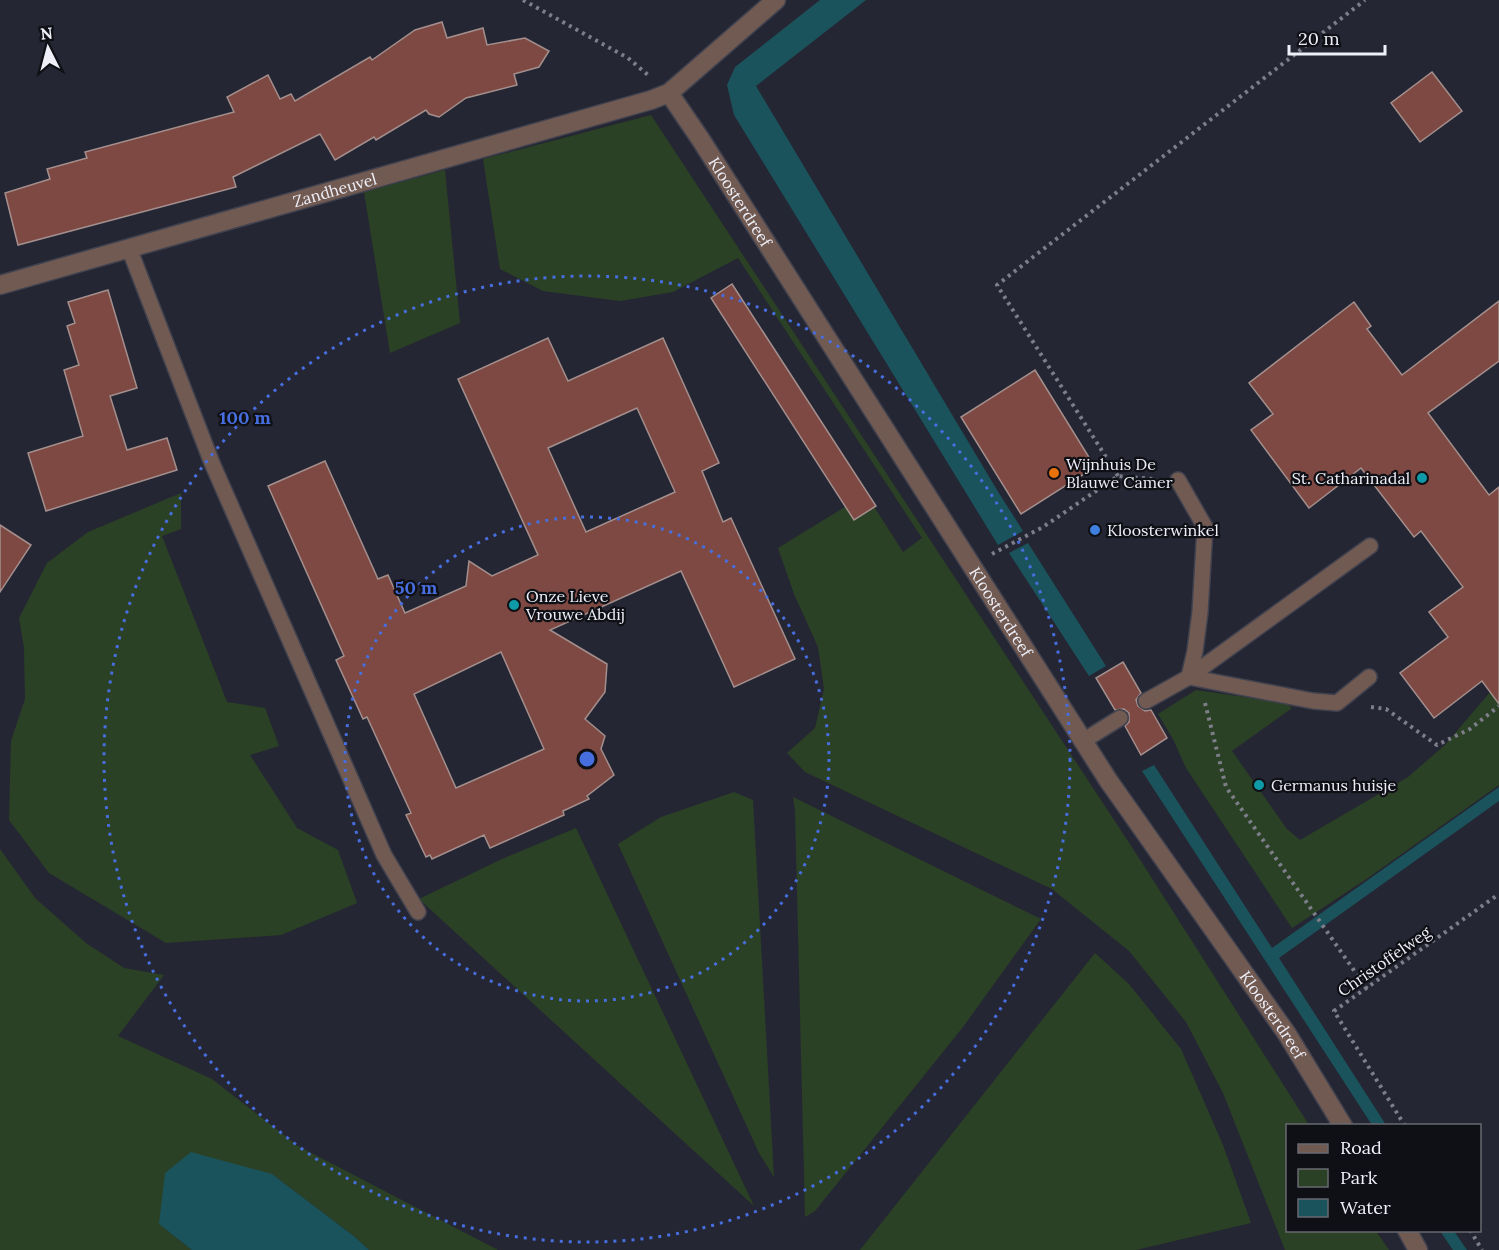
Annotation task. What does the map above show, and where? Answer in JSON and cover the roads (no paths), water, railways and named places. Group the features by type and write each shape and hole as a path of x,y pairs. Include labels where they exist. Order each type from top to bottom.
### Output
{"street":[{"path":"669,93 777,0"},
{"name":"Zandheuvel","path":"0,285 669,93"},
{"name":"Kloosterdreef","path":"669,93 1108,780 1287,1034 1341,1124"},
{"path":"1408,1232 1418,1250"}],"lane":[{"path":"129,248 217,474 384,855 418,912"},
{"path":"1178,480 1204,527 1194,678"},
{"path":"1146,701 1194,678 1370,546"},
{"path":"1194,678 1313,701 1337,703 1369,677"},
{"path":"1083,741 1120,718"}],"water":[{"path":"820,0 866,0 756,86 1023,531 998,545 734,115 727,85 735,67"},
{"path":"1028,543 1106,666 1089,676 1009,553"},
{"path":"1154,765 1272,948 1499,787 1499,801 1279,958 1385,1124 1371,1124 1142,771"},
{"path":"191,1152 272,1174 369,1250 192,1250 159,1224 165,1173"},
{"path":"1441,1232 1455,1232 1467,1250 1453,1250"}],"place":[{"name":"Wijnhuis De Blauwe Camer","path":"1054,473"},
{"name":"St. Catharinadal","path":"1422,478"},
{"name":"Kloosterwinkel","path":"1095,530"},
{"name":"Onze Lieve Vrouwe Abdij","path":"514,605"},
{"name":"Germanus huisje","path":"1259,785"}]}
